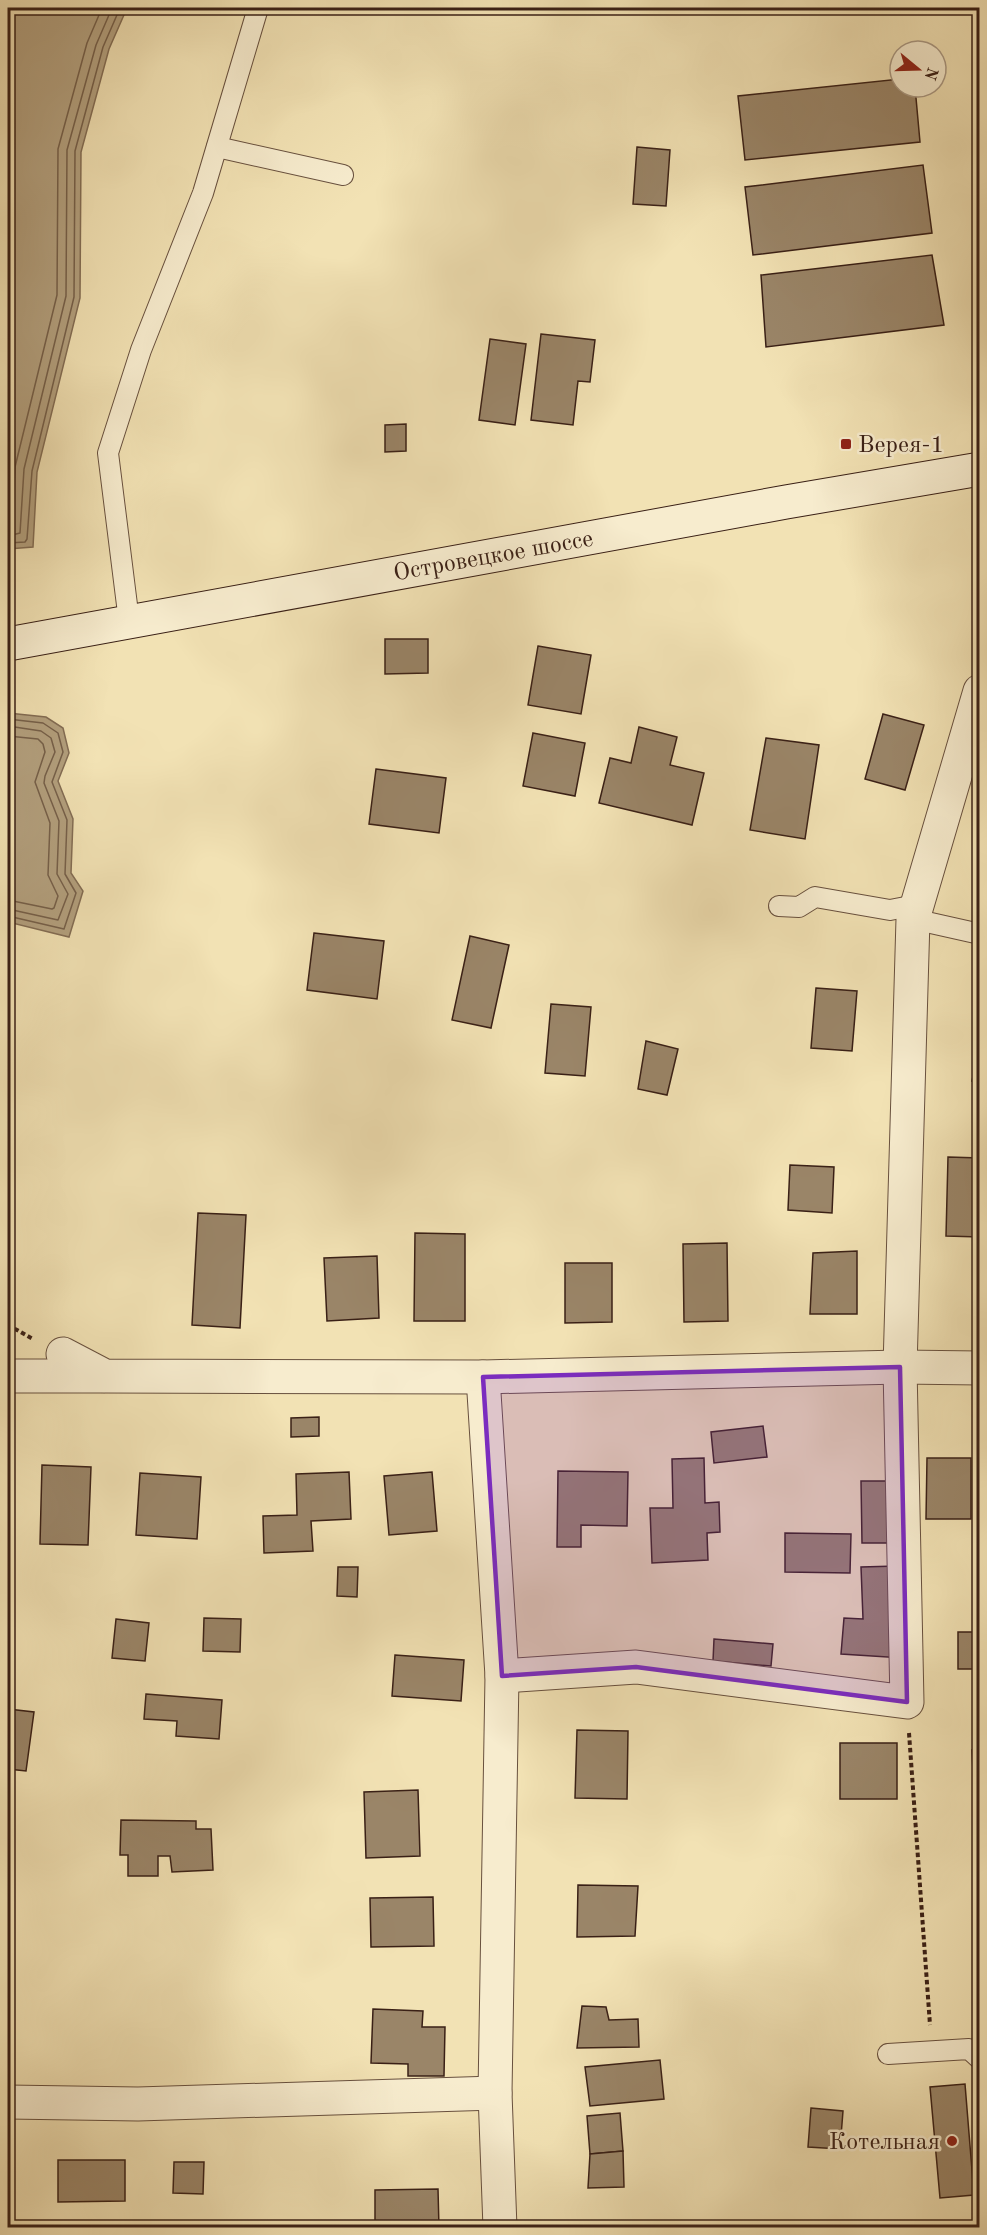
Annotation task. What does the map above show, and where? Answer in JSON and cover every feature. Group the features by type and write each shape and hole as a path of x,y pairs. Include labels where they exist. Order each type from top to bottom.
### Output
{"street":[{"name":"Островецкое шоссе","path":"8,644 786,502 980,469"},
{"path":"502,1676 636,1667 907,1702 900,1367 915,912 980,691"},
{"path":"63,1354 105,1376"},
{"path":"8,1376 483,1377 900,1367 980,1368"},
{"path":"483,1377 502,1676 495,2093 500,2228"},
{"path":"8,2102 138,2104 495,2093"}],"lane":[{"path":"129,621 108,453 141,350 203,193 258,8"},
{"path":"217,147 343,175"},
{"path":"778,906 799,907 815,897 915,912 980,934"},
{"path":"888,2054 969,2049 980,2059"}],"path":[{"path":"907,1702 932,2051"}],"highlighted area":[{"path":"900,1367 907,1702 636,1667 502,1676 483,1377"}],"water":[{"path":"11,8 127,8 109,49 81,152 80,298 37,472 33,547 8,549 8,17"},
{"path":"8,713 46,717 63,728 69,753 58,781 73,819 71,873 83,891 69,937 8,922"}],"building":[{"path":"888,80 888,99 916,99 920,142 745,160 738,96"},
{"path":"637,147 670,150 666,206 633,204"},
{"path":"923,165 932,233 753,255 745,187"},
{"path":"932,255 944,325 766,347 761,275"},
{"path":"541,334 595,340 590,382 578,381 573,425 531,420"},
{"path":"490,339 526,344 515,425 479,420"},
{"path":"406,424 406,451 385,452 385,425"},
{"path":"385,639 428,639 428,673 385,674"},
{"path":"538,646 591,655 581,714 528,705"},
{"path":"883,714 924,725 905,790 865,779"},
{"path":"639,727 677,737 670,765 704,773 692,825 599,803 610,758 631,763"},
{"path":"533,733 585,743 575,796 523,786"},
{"path":"766,738 819,745 805,839 750,830"},
{"path":"376,769 446,778 439,833 369,824"},
{"path":"314,933 384,941 377,999 307,990"},
{"path":"470,936 509,945 491,1028 452,1020"},
{"path":"816,988 857,991 852,1051 811,1048"},
{"path":"551,1004 591,1007 585,1076 545,1073"},
{"path":"980,1040 980,1082 972,1081"},
{"path":"646,1041 678,1049 667,1095 638,1089"},
{"path":"948,1157 980,1158 980,1237 946,1236"},
{"path":"790,1165 834,1167 832,1213 788,1210"},
{"path":"198,1213 246,1215 240,1328 192,1325"},
{"path":"415,1233 465,1234 465,1321 414,1321"},
{"path":"727,1243 728,1321 684,1322 683,1244"},
{"path":"857,1251 857,1314 810,1314 813,1253"},
{"path":"377,1256 379,1318 327,1321 324,1258"},
{"path":"565,1263 612,1263 612,1322 565,1323"},
{"path":"319,1417 319,1436 291,1437 291,1418"},
{"path":"763,1426 767,1457 714,1463 711,1432"},
{"path":"704,1458 705,1503 719,1502 720,1532 707,1533 708,1560 652,1563 650,1508 673,1508 672,1459"},
{"path":"927,1458 971,1458 971,1519 926,1519"},
{"path":"42,1465 91,1467 88,1545 40,1544"},
{"path":"558,1471 628,1472 627,1526 581,1525 581,1547 557,1547"},
{"path":"349,1472 351,1519 311,1521 313,1551 264,1553 263,1516 297,1515 296,1474"},
{"path":"432,1472 437,1531 389,1535 384,1476"},
{"path":"140,1473 201,1477 197,1539 136,1535"},
{"path":"861,1481 898,1481 898,1543 862,1543"},
{"path":"785,1533 851,1534 850,1573 785,1572"},
{"path":"897,1566 903,1658 841,1654 844,1618 863,1619 861,1567"},
{"path":"338,1567 358,1567 357,1597 337,1596"},
{"path":"204,1618 241,1619 240,1652 203,1651"},
{"path":"116,1619 149,1623 145,1661 112,1658"},
{"path":"958,1632 980,1632 980,1669 958,1669"},
{"path":"714,1639 773,1644 771,1666 713,1661"},
{"path":"395,1655 464,1660 461,1701 392,1696"},
{"path":"146,1694 222,1700 219,1739 176,1736 177,1721 144,1719"},
{"path":"8,1709 34,1712 26,1771 8,1769"},
{"path":"577,1730 628,1731 627,1799 575,1798"},
{"path":"840,1743 897,1743 897,1799 840,1799"},
{"path":"972,1750 980,1750 980,1835 976,1836"},
{"path":"418,1790 420,1856 366,1858 364,1792"},
{"path":"121,1820 196,1821 196,1829 211,1829 213,1870 172,1872 170,1856 158,1856 158,1876 128,1876 128,1855 120,1855"},
{"path":"578,1885 638,1886 635,1936 577,1937"},
{"path":"433,1897 434,1946 371,1947 370,1898"},
{"path":"976,1964 980,1964 980,2009 978,2009"},
{"path":"582,2006 606,2007 609,2020 638,2019 639,2047 577,2048"},
{"path":"373,2009 423,2011 422,2027 445,2027 444,2076 408,2076 408,2064 371,2063"},
{"path":"660,2060 664,2099 590,2106 585,2067"},
{"name":"Котельная","path":"965,2084 974,2195 940,2198 930,2087"},
{"path":"811,2108 843,2111 840,2149 808,2147"},
{"path":"620,2113 623,2151 590,2154 587,2116"},
{"path":"623,2151 624,2187 588,2188 590,2154"},
{"path":"58,2160 125,2160 125,2201 58,2202"},
{"path":"174,2162 204,2162 203,2194 173,2193"},
{"path":"438,2189 439,2228 375,2228 375,2190"}],"place":[{"name":"Верея-1","path":"846,444"},
{"name":"Котельная","path":"952,2141"}]}
